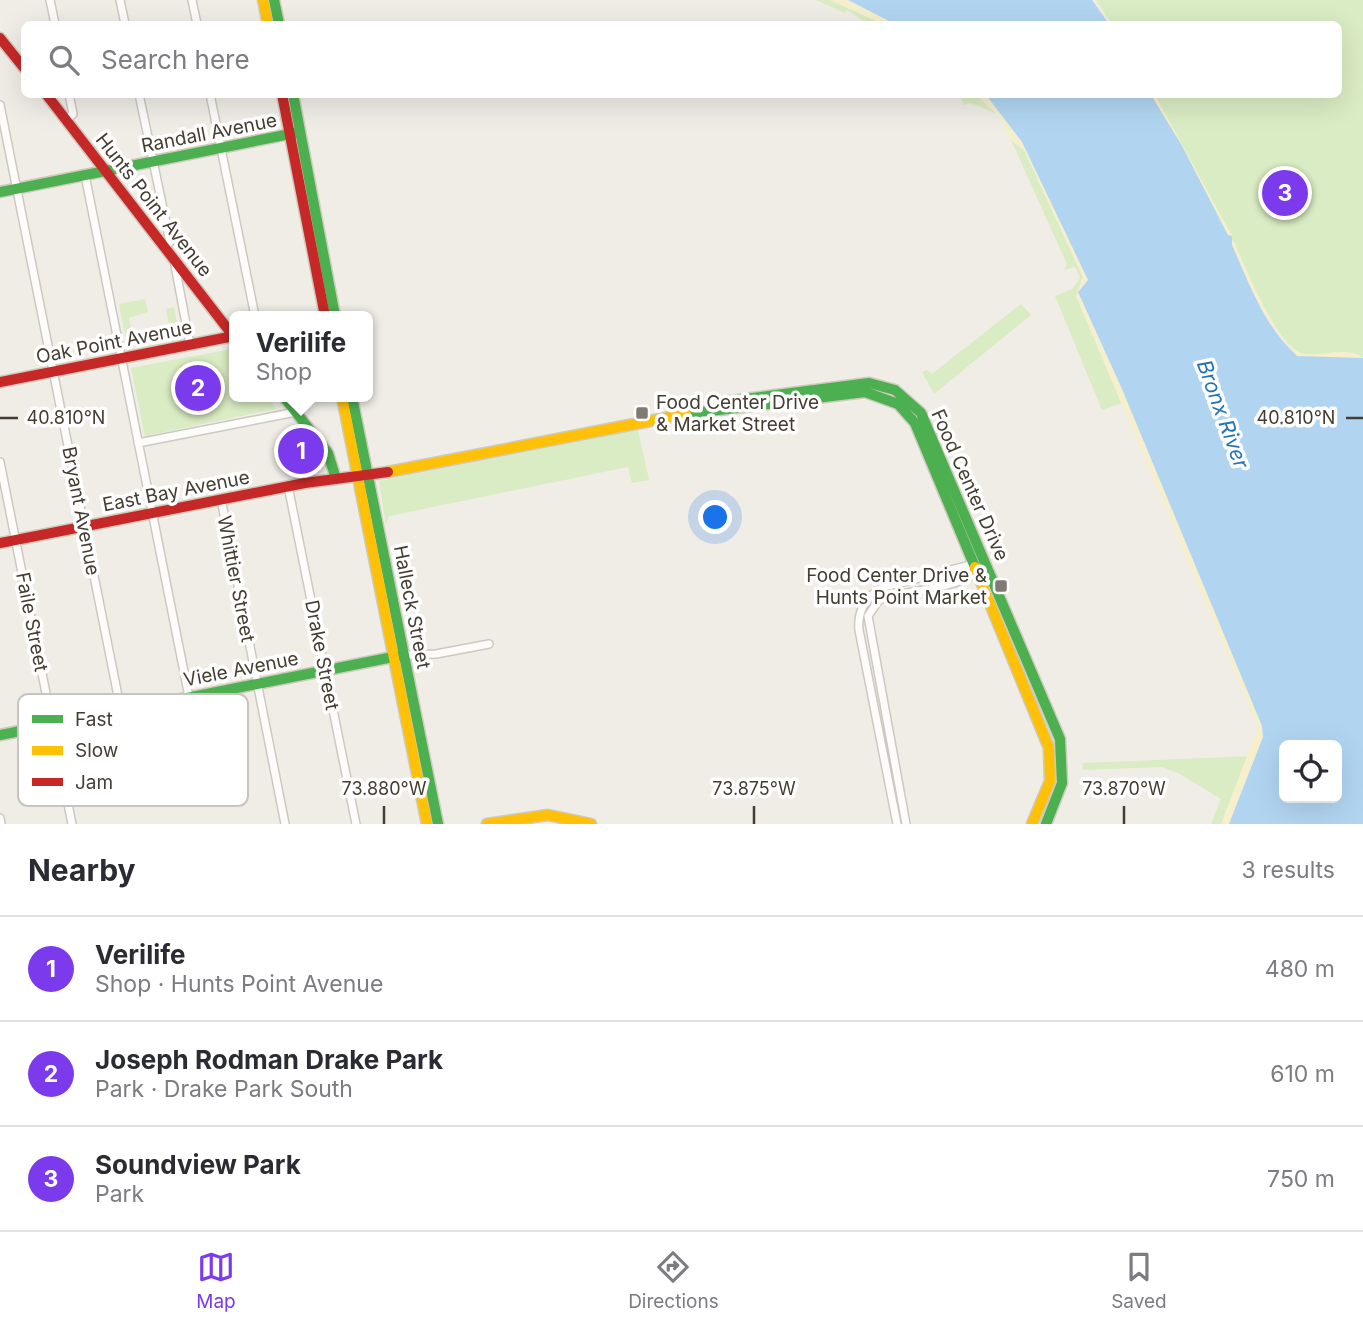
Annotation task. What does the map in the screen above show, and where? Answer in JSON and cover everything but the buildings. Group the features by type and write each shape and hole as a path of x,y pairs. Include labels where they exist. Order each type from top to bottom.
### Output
{"main road":[{"path":"263,0 267,21"},
{"path":"274,0 278,21"},
{"path":"0,39 21,64"},
{"name":"Hunts Point Avenue","path":"49,98 229,330"},
{"path":"283,98 295,133 330,311"},
{"path":"293,98 295,133"},
{"name":"Randall Avenue","path":"0,192 295,133"},
{"name":"Oak Point Avenue","path":"0,382 229,337"},
{"name":"Food Center Drive","path":"664,418 753,395 855,381 881,384 904,396 921,413 1062,746 1062,786 1046,824"},
{"name":"Food Center Drive","path":"363,476 735,406 872,393 892,400 908,413 930,459 1049,746 1050,783 1032,824"},
{"path":"288,402 328,453 337,479"},
{"name":"Halleck Street","path":"343,402 363,476"},
{"name":"Halleck Street","path":"353,402 363,476 399,656 438,824"},
{"path":"930,459 966,515"},
{"name":"East Bay Avenue","path":"0,543 289,486 363,476"},
{"name":"Halleck Street","path":"399,656 427,824"},
{"name":"Viele Avenue","path":"205,694 399,656"},
{"name":"Viele Avenue","path":"0,735 18,731"},
{"path":"487,824 548,815 592,824"}],"street":[{"path":"50,0 54,21"},
{"path":"120,0 124,21"},
{"path":"192,0 196,21"},
{"path":"55,106 64,98"},
{"path":"66,120 73,114 70,98"},
{"path":"140,98 170,242 165,247"},
{"path":"212,98 254,311"},
{"name":"Bryant Avenue","path":"0,105 118,694"},
{"path":"85,175 188,694"},
{"path":"150,229 165,218"},
{"path":"174,259 190,345"},
{"path":"178,290 190,280"},
{"path":"138,443 296,412"},
{"name":"Faile Street","path":"0,462 46,694"},
{"name":"Drake Street","path":"289,486 356,824"},
{"name":"Whittier Street","path":"221,499 285,824"},
{"path":"906,824 868,616 875,605 885,598 976,569 986,563"},
{"path":"897,824 859,630 859,615 871,595 884,587 976,569"},
{"name":"Viele Avenue","path":"399,656 436,654 489,644"},
{"name":"Faile Street","path":"68,806 72,824"},
{"path":"0,818 1,824"}],"green space":[{"path":"816,0 830,0 876,21 864,21 847,10 845,13"},
{"path":"1096,0 1363,0 1363,358 1297,356 1260,308 1233,241 1156,98 1342,98 1342,21 1110,21"},
{"path":"961,98 979,98 997,114 971,103 964,105"},
{"path":"1011,140 1024,150 1083,277 1076,296 1122,403 1102,410 1055,296 1072,289 1080,278 1075,267 1064,270 1067,264"},
{"path":"145,299 148,312 129,318 133,342 127,344 119,304"},
{"path":"1021,304 1031,315 934,394 922,372 927,370 932,374"},
{"path":"174,307 179,333 171,335 166,309"},
{"path":"229,349 229,402 272,402 276,409 145,436 131,368"},
{"path":"638,430 649,480 632,483 628,467 389,516 386,525 379,481"},
{"path":"1255,756 1229,824 1211,824 1221,799 1180,774 1162,767 1082,770 1083,763"}],"sand":[{"path":"830,0 848,0 889,21 876,21"},
{"path":"979,98 988,98 1022,142 1088,280 1078,292 1122,389 1262,726 1263,737 1229,824 1221,824 1258,727 1076,296 1083,277 1024,150 1011,140 997,114"},
{"path":"1153,98 1157,98 1232,236 1228,235 1181,144"},
{"path":"1234,241 1263,306 1284,339 1295,350 1305,354 1343,352 1357,354 1363,358 1297,356 1260,308 1232,245"}],"water":[{"path":"848,0 1092,0 1107,21 889,21"},
{"name":"Bronx River","path":"988,98 1153,98 1181,144 1228,235 1232,236 1232,245 1275,332 1297,356 1363,358 1363,824 1229,824 1263,737 1262,726 1122,389 1078,292 1088,280 1022,142"}],"traffic: fast":[{"path":"274,0 278,21"},
{"path":"294,98 334,311"},
{"path":"0,192 300,132"},
{"path":"722,402 869,383 895,390 921,413 1060,739 1062,783 1046,824"},
{"path":"686,414 865,392 898,404 915,423 975,567"},
{"path":"288,402 328,453 336,479"},
{"path":"353,402 438,824"},
{"path":"207,694 398,656"},
{"path":"0,735 18,731"}],"traffic: slow":[{"path":"263,0 267,21"},
{"path":"343,402 427,824"},
{"path":"388,472 686,414"},
{"path":"975,567 1049,748 1050,781 1032,824"},
{"path":"487,824 548,815 591,824"}],"traffic: jam":[{"path":"0,38 21,64"},
{"path":"49,98 229,331"},
{"path":"283,98 324,311"},
{"path":"0,382 229,337"},
{"path":"0,543 305,483 388,472"}],"place":[{"name":"Soundview Park","path":"1285,193"},
{"name":"Joseph Rodman Drake Park","path":"198,388"},
{"name":"Food Center Drive & Market Street","path":"642,413"},
{"name":"Verilife","path":"301,451"},
{"name":"Food Center Drive & Hunts Point Market","path":"1001,586"}]}
